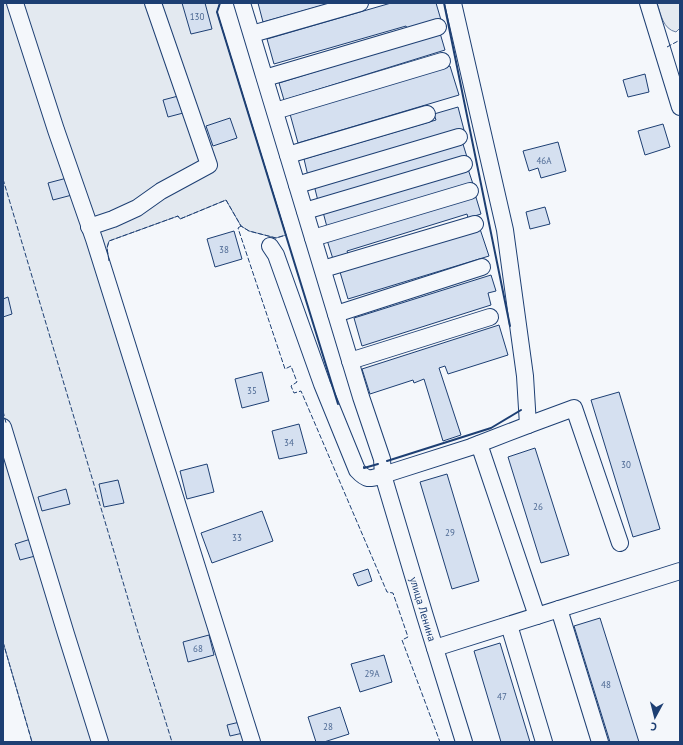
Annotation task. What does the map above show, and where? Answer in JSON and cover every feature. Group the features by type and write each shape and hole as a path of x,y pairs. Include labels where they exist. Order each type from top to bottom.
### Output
{"street":[{"path":"15,3 89,227 252,742"},
{"path":"89,227 113,219 137,208 161,191 209,166 153,3"},
{"name":"улица Ленина","path":"242,3 350,361 382,459 383,475 464,742"},
{"path":"252,34 360,3"},
{"path":"453,3 505,230 524,376 528,425"},
{"path":"648,3 680,107"},
{"path":"265,78 438,27"},
{"path":"275,111 442,61"},
{"path":"288,155 427,114"},
{"path":"297,185 459,137"},
{"path":"305,211 464,164"},
{"path":"313,238 470,191"},
{"path":"323,269 475,224"},
{"path":"270,246 276,256 322,384 357,470 363,477 370,479 479,444 574,408 620,543"},
{"path":"336,314 482,267"},
{"path":"350,361 490,317"},
{"path":"3,427 63,626 100,742"},
{"path":"479,444 537,616"},
{"path":"435,648 680,571"},
{"path":"559,609 600,742"},
{"path":"509,625 544,742"}],"shaded area":[{"path":"3,3 220,3 217,12 286,235 276,238 249,231 241,226 226,200 180,219 178,216 109,241 107,248 110,270 258,742 32,742 3,642"},
{"path":"657,3 680,3 680,28 676,32 665,25"}],"building":[{"path":"182,3 205,3 212,29 191,34"},
{"path":"258,3 331,3 263,22"},
{"path":"391,3 436,3 441,20 407,28 406,26 274,64 267,39"},
{"path":"440,33 445,50 284,100 279,83"},
{"path":"450,66 459,95 298,143 290,114"},
{"path":"645,74 649,92 628,97 623,80"},
{"path":"182,95 187,112 168,117 163,100"},
{"path":"458,107 464,130 308,176 304,159 436,120 434,114"},
{"path":"230,118 237,138 213,146 206,126"},
{"path":"663,124 670,147 645,155 638,131"},
{"path":"462,141 467,157 318,201 314,185"},
{"path":"558,142 566,171 541,178 538,168 529,171 523,151"},
{"path":"468,169 473,184 327,227 323,212"},
{"path":"67,178 72,195 53,200 48,183"},
{"path":"475,194 481,214 468,218 467,214 347,251 348,254 333,259 327,240"},
{"path":"545,207 550,224 530,229 526,212"},
{"path":"480,229 489,256 348,299 340,272"},
{"path":"234,231 242,259 215,267 207,239"},
{"path":"491,275 496,291 488,293 491,305 362,346 354,318"},
{"path":"8,297 12,314 3,317 3,299"},
{"path":"499,325 508,355 448,374 445,366 439,368 461,435 443,441 424,379 414,383 413,380 370,394 362,369"},
{"path":"262,372 269,401 242,408 235,379"},
{"path":"619,392 660,529 633,537 591,400"},
{"path":"299,424 307,453 279,459 272,431"},
{"path":"535,448 569,555 541,563 508,457"},
{"path":"207,464 214,492 187,499 180,471"},
{"path":"447,474 479,581 452,589 420,482"},
{"path":"118,480 124,503 104,507 99,484"},
{"path":"66,489 70,504 42,511 38,497"},
{"path":"262,511 273,541 212,563 201,533"},
{"path":"34,538 39,555 20,560 15,544"},
{"path":"368,569 372,581 358,586 353,574"},
{"path":"600,618 639,742 610,742 574,626"},
{"path":"209,635 214,655 188,662 183,642"},
{"path":"500,643 530,742 501,742 474,651"},
{"path":"384,655 392,682 360,692 351,664"},
{"path":"340,707 349,734 324,742 316,742 308,717"},
{"path":"240,722 243,733 230,736 227,725"}],"fence":[{"path":"109,261 107,248 109,241 178,216 180,219 226,200 241,226 249,231 276,238 286,235 217,12 220,3"},
{"path":"667,47 680,40"},
{"path":"3,179 172,742"},
{"path":"241,226 238,228 285,369 291,366 297,382 291,386 294,393 301,391 387,592 393,593 408,637 402,640 440,742"},
{"path":"3,411 6,423"},
{"path":"3,642 32,742"}],"wall":[{"path":"220,3 217,12 338,404"},
{"path":"444,3 510,326"},
{"path":"387,461 491,428 521,410"},
{"path":"364,467 378,464"}]}
